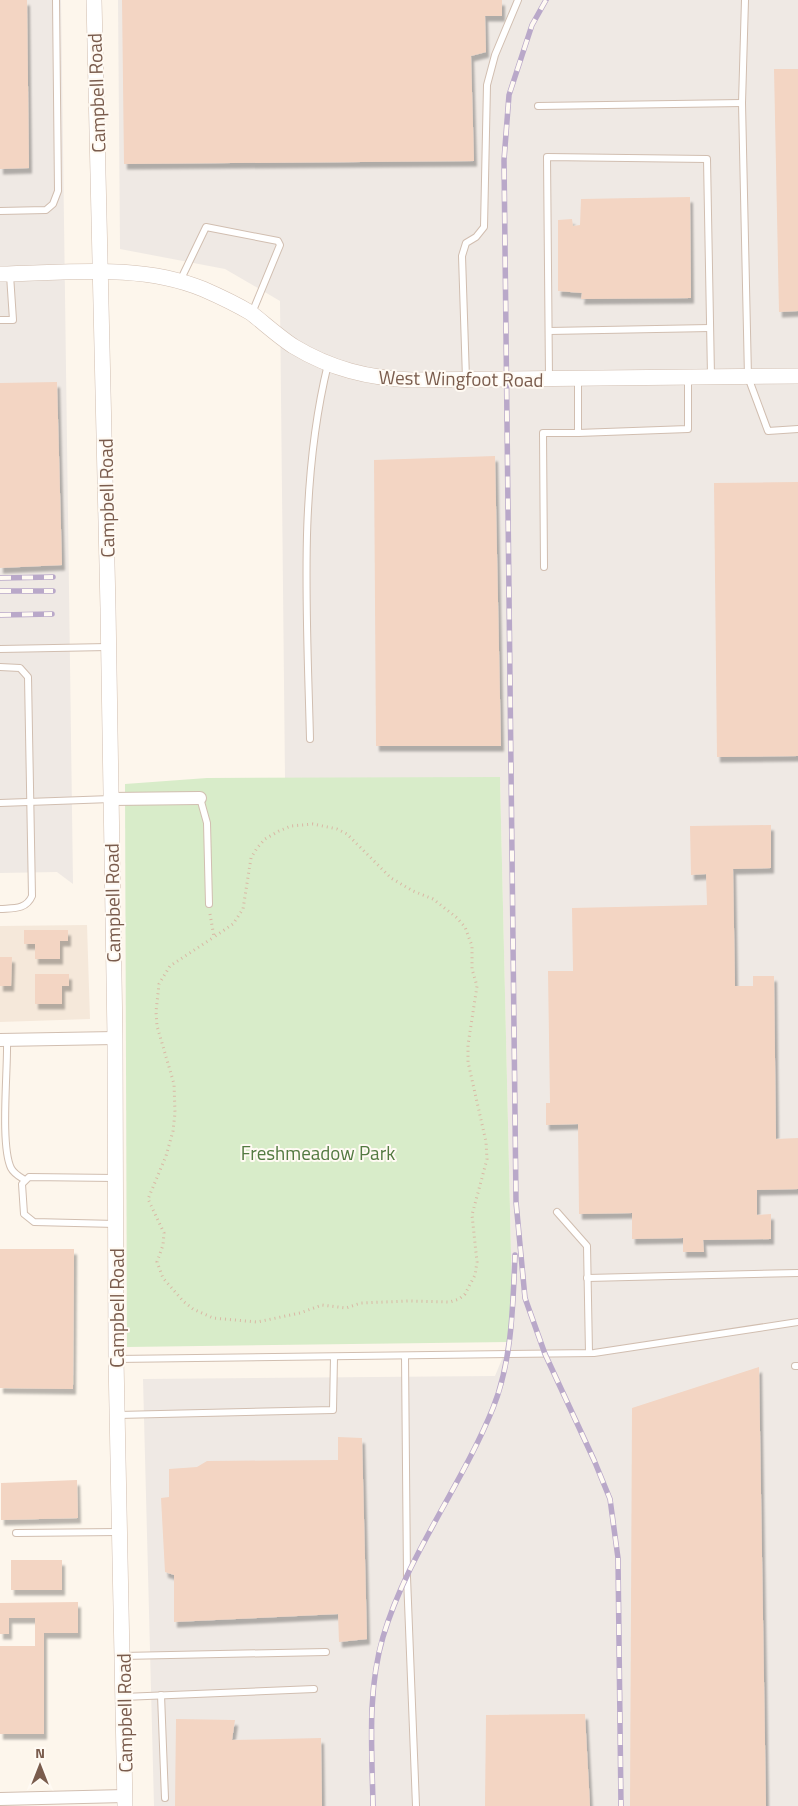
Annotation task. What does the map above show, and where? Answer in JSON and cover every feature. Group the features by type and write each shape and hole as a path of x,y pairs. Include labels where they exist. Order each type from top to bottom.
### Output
{"street":[{"name":"Campbell Road","path":"94,0 115,1038 116,1359 125,1801"},
{"name":"West Wingfoot Road","path":"5,274 139,273 180,281 210,292 251,314 291,344 328,364 366,376 389,379 578,380 798,376"},
{"path":"110,800 200,798"},
{"path":"3,1040 115,1038"},
{"path":"0,1799 125,1801"}],"lane":[{"path":"0,211 46,210 53,204 58,190 56,0"},
{"path":"466,380 462,256 466,243 476,237 484,227 483,171 487,85 495,55 518,0"},
{"path":"745,0 742,103 748,377 768,431 798,429"},
{"path":"538,106 742,103"},
{"path":"549,380 547,157 707,159 711,377"},
{"path":"180,281 206,227 278,241 280,245 251,314"},
{"path":"0,320 13,320 5,274"},
{"path":"549,332 710,328"},
{"path":"310,738 306,544 316,410 328,364"},
{"path":"544,567 544,433 688,429 688,378"},
{"path":"578,380 578,432"},
{"path":"0,648 108,648"},
{"path":"0,667 20,668 28,677 32,896 30,901 21,907 0,909"},
{"path":"200,798 207,823 209,904"},
{"path":"0,803 29,804 110,800"},
{"path":"3,1040 7,1159 11,1170 25,1180"},
{"path":"115,1178 29,1177 22,1184 22,1207 28,1219 34,1222 116,1224"},
{"path":"557,1212 587,1246 589,1353"},
{"path":"587,1278 798,1273"},
{"path":"116,1359 589,1353 798,1322"},
{"path":"405,1356 407,1577 416,1806"},
{"path":"118,1415 333,1410 334,1357"},
{"path":"16,1533 120,1532"},
{"path":"122,1656 326,1652"},
{"path":"123,1697 314,1690"},
{"path":"161,1695 164,1798"}],"path":[{"path":"313,824 337,829 347,834 391,878 413,891 433,899 456,916 464,927 472,946 472,969 477,986 470,1030 468,1062 485,1133 487,1159 472,1215 477,1262 475,1275 465,1294 459,1300 440,1302 408,1300 361,1303 346,1308 322,1305 314,1306 300,1313 268,1320 225,1320 214,1318 193,1309 174,1292 163,1278 157,1262 163,1245 164,1232 148,1199 166,1156 173,1131 175,1097 174,1084 157,1026 157,996 159,984 170,966 214,937 233,924 243,909 252,858 257,848 265,839 279,831 291,826 313,824"},
{"path":"209,904 214,937"}],"shaded area":[{"path":"0,0 61,0 73,884 57,872 0,873"},
{"path":"118,0 798,0 798,1806 154,1806 143,1379 495,1376 509,1342 512,1296 500,778 285,778 280,301 225,269 120,249"},
{"path":"87,925 90,1019 0,1022 0,926"}],"green space":[{"name":"Freshmeadow Park","path":"500,777 512,1296 509,1342 127,1347 125,784 207,778"}],"building":[{"path":"0,0 27,0 29,168 0,169"},
{"path":"122,0 502,0 502,16 485,16 486,52 471,56 474,161 124,164"},
{"path":"774,69 798,69 798,311 779,312"},
{"path":"690,197 691,298 581,299 582,293 558,291 558,220 572,219 573,226 580,225 581,199"},
{"path":"57,382 62,565 0,568 0,383"},
{"path":"495,456 501,746 376,746 374,460"},
{"path":"798,482 798,756 717,757 714,483"},
{"path":"771,825 771,868 733,869 735,986 753,986 753,976 774,976 776,1139 798,1138 798,1189 757,1190 757,1215 771,1214 771,1239 703,1240 704,1252 683,1252 683,1238 632,1239 632,1213 579,1214 578,1124 546,1125 546,1103 550,1103 548,971 573,971 572,908 707,905 706,874 691,875 690,826"},
{"path":"24,930 68,930 68,941 60,941 60,959 35,959 35,944 24,944"},
{"path":"0,957 12,957 11,986 0,986"},
{"path":"35,974 69,974 69,986 62,986 62,1004 35,1004"},
{"path":"0,1249 74,1249 73,1389 0,1388"},
{"path":"759,1367 766,1806 630,1806 632,1408"},
{"path":"338,1437 362,1438 367,1639 339,1642 338,1614 174,1622 174,1575 165,1572 161,1498 169,1497 169,1469 197,1467 207,1461 338,1460"},
{"path":"77,1480 78,1518 1,1520 1,1483"},
{"path":"11,1560 62,1560 62,1590 11,1590"},
{"path":"78,1602 78,1633 44,1633 44,1734 0,1734 0,1646 35,1646 35,1618 9,1618 9,1634 0,1634 0,1603"},
{"path":"585,1714 590,1806 485,1806 486,1715"},
{"path":"176,1719 235,1720 232,1740 321,1738 322,1806 175,1806"}],"railway":[{"path":"546,0 532,25 509,95 504,160 516,1202 525,1298 545,1354 610,1499 618,1558 621,1806"},
{"path":"0,578 53,577"},
{"path":"0,591 53,591"},
{"path":"0,615 52,614"},
{"path":"373,1806 373,1699 378,1657 383,1637 393,1607 406,1578 466,1465 493,1408 508,1352 515,1255"}]}
